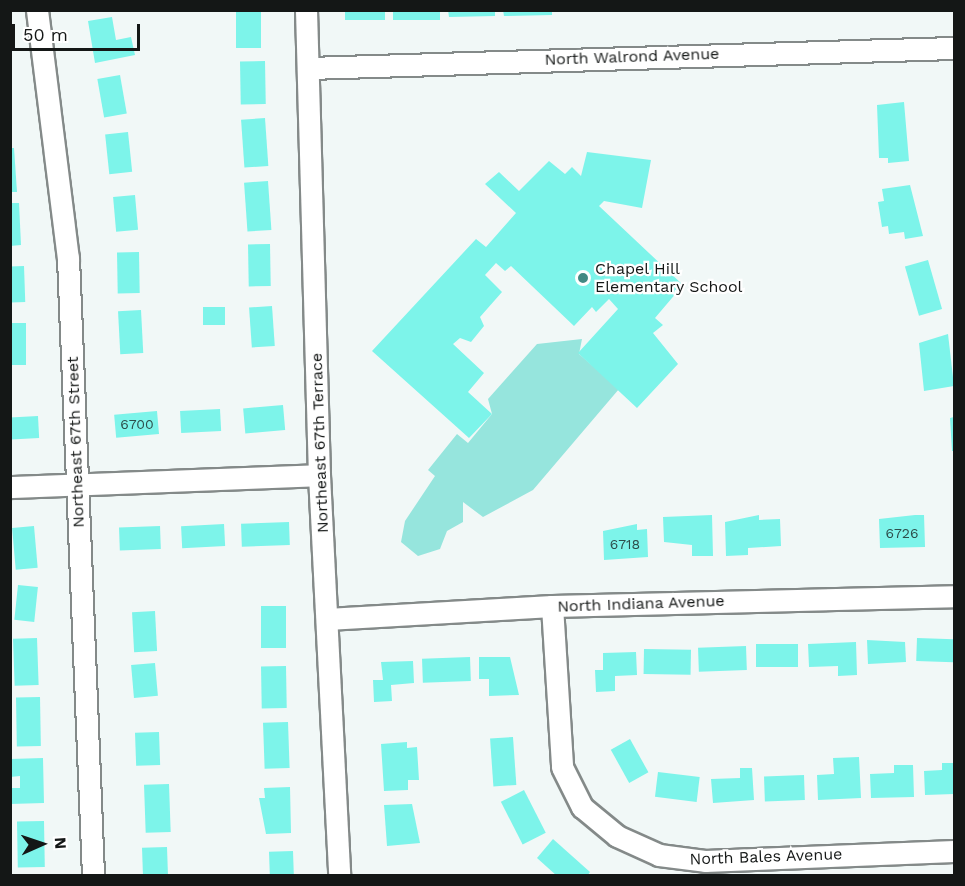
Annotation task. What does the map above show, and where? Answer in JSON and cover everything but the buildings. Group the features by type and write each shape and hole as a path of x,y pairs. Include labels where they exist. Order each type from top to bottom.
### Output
{"street":[{"name":"Northeast 67th Street","path":"37,10 66,226 93,876"},
{"name":"Northeast 67th Terrace","path":"306,10 319,475 339,876"},
{"name":"North Walrond Avenue","path":"309,68 954,48"},
{"path":"10,487 319,475"},
{"name":"North Indiana Avenue","path":"327,619 552,606 954,596"},
{"name":"North Bales Avenue","path":"552,606 562,767 582,807 617,836 659,855 705,861 954,851"}],"shaded area":[{"path":"582,339 579,354 619,389 533,490 483,517 463,502 463,522 447,531 440,549 418,556 401,542 405,521 435,476 428,470 457,434 468,443 492,414 488,399 537,344"}],"place":[{"name":"Chapel Hill Elementary School","path":"583,278"}]}
